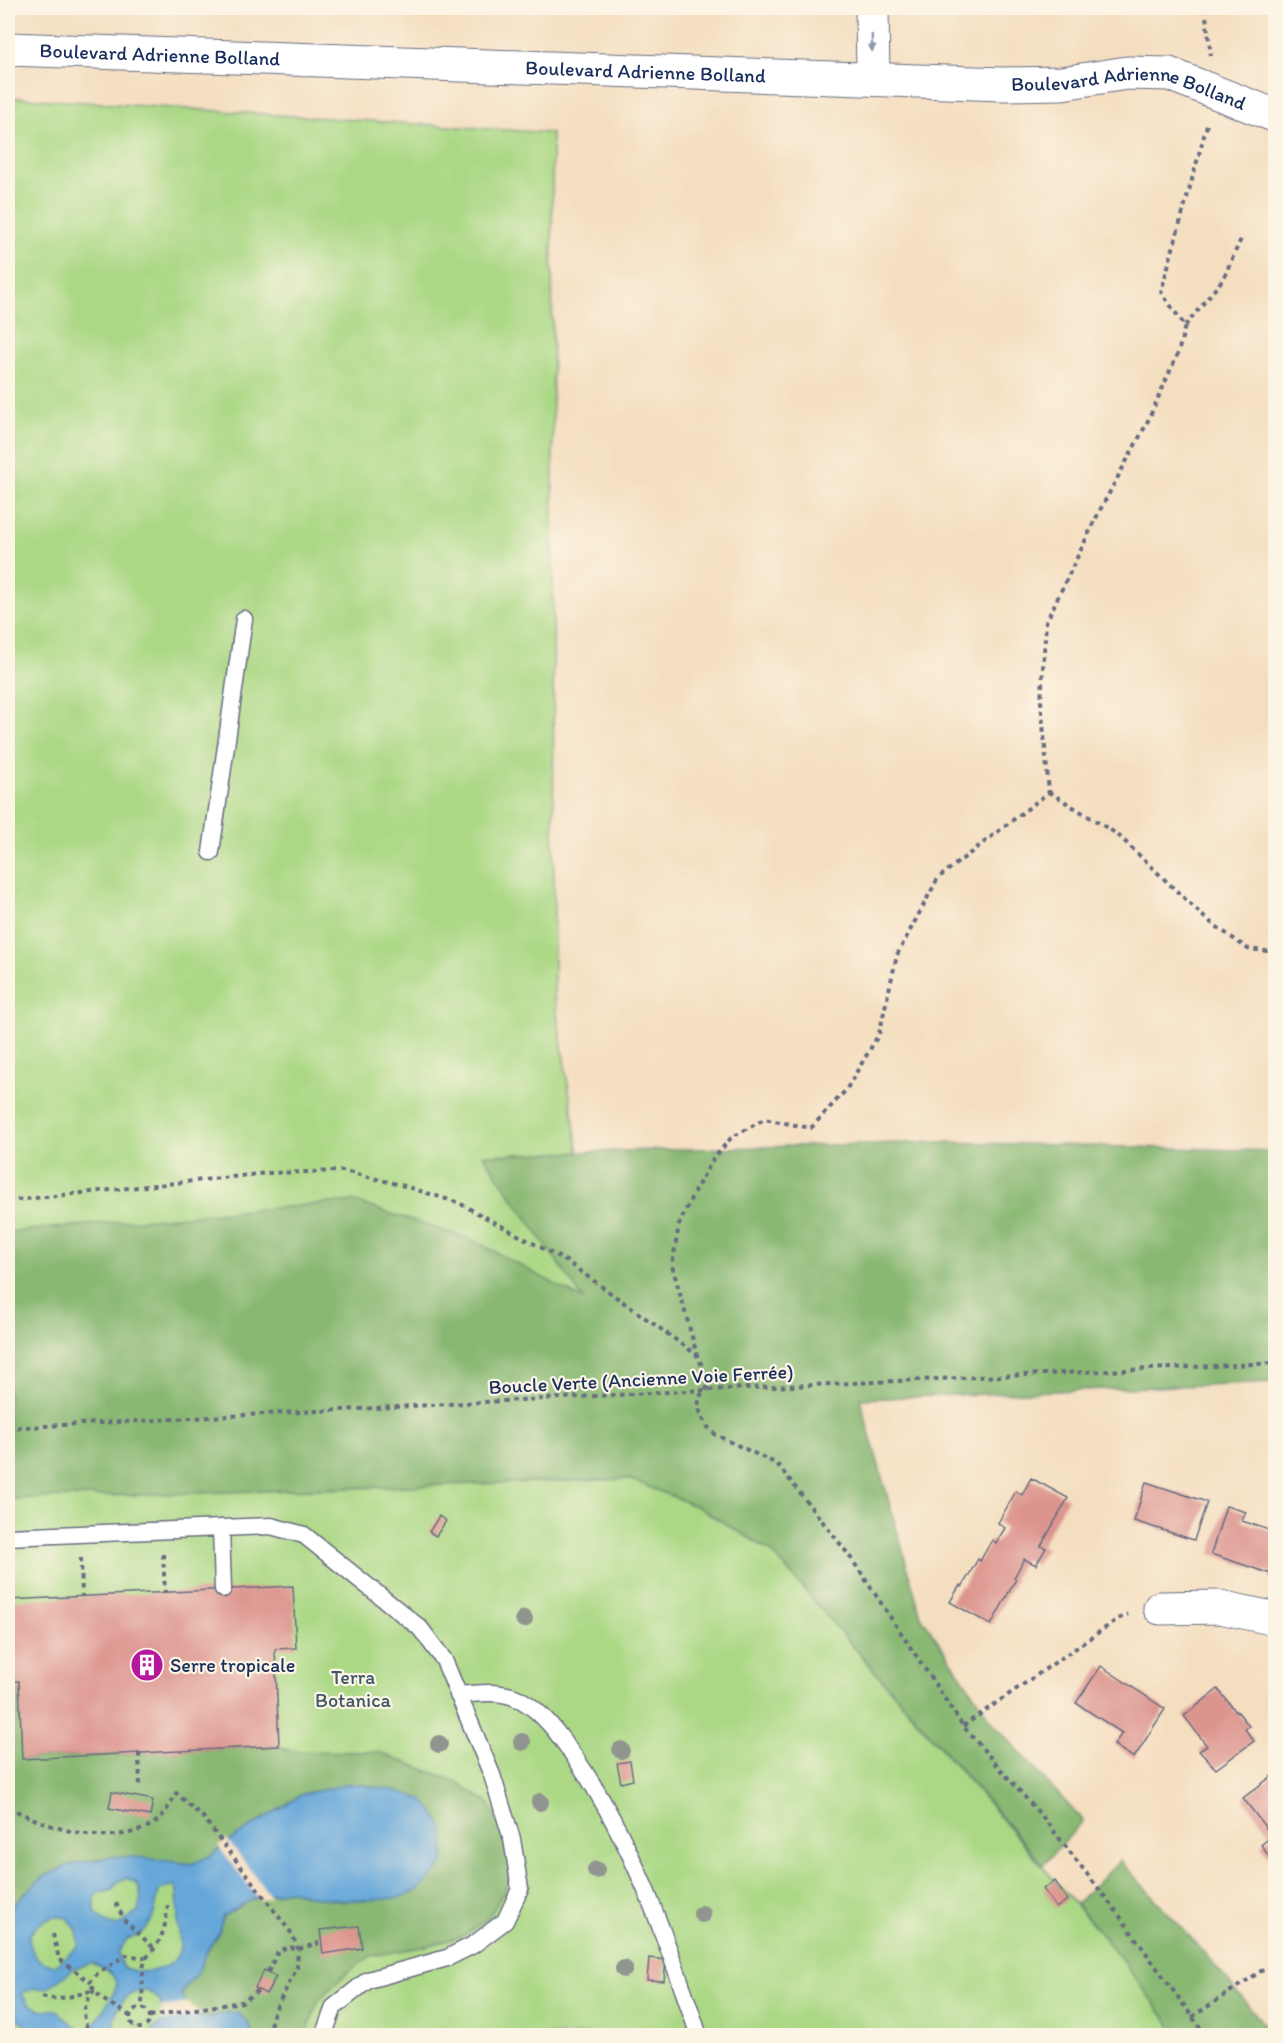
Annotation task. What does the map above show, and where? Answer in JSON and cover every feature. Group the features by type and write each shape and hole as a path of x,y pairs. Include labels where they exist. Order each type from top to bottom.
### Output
{"street":[{"path":"872,8 873,79"},
{"name":"Boulevard Adrienne Bolland","path":"8,49 1003,84 1062,83 1127,73 1168,74 1275,116"},
{"path":"1160,1608 1220,1607 1275,1619"}],"lane":[{"path":"211,852 244,619"},
{"path":"8,1537 271,1526 304,1535 420,1628 444,1660 492,1775 513,1839 520,1889 506,1921 473,1945 447,1958 368,1980 334,2007 323,2036"},
{"path":"221,1528 223,1589"},
{"path":"458,1695 490,1692 519,1699 534,1708 546,1719 587,1775 614,1821 641,1876 699,2036"}],"path":[{"path":"1185,326 1161,292 1216,94 1205,8"},
{"path":"1049,792 1041,701 1046,621 1100,510 1146,425 1179,353 1185,326 1223,279 1241,239"},
{"path":"1049,792 1117,834 1206,919 1248,949 1275,952"},
{"path":"1049,792 938,878 897,955 879,1034 846,1090 811,1128 764,1119 731,1138 713,1159 679,1225 672,1265 697,1355 709,1381 706,1390 698,1398 700,1412 707,1426 716,1435 777,1464 849,1555 963,1726 1045,1820 1116,1911 1206,2036"},
{"path":"8,1201 268,1173 344,1171 459,1203 566,1261 697,1355"},
{"name":"Boucle Verte (Ancienne Voie Ferrée)","path":"8,1428 706,1390 1275,1363"},
{"path":"162,1531 165,1593"},
{"path":"80,1534 82,1596"},
{"path":"963,1726 1118,1619 1140,1608 1160,1608"},
{"path":"139,1753 140,1788"},
{"path":"8,1807 43,1824 81,1834 121,1834 141,1831 155,1823 166,1812 176,1793 203,1817 292,1934 298,1949 297,1968 274,2012 267,2036"},
{"path":"116,1903 124,1920 155,1949"},
{"path":"150,2016 142,2008 143,1968 146,1958 155,1949 165,1931 168,1905"},
{"path":"53,1934 59,1959 90,1982 102,1999 130,2016"},
{"path":"268,1972 278,1951 289,1947 298,1949 319,1943"},
{"path":"90,1982 98,1973 126,1955 146,1958"},
{"path":"1192,2016 1261,1971 1275,1966"},
{"path":"42,1997 48,1999 94,1990"},
{"path":"90,2036 84,2021 86,2001 94,1990"},
{"path":"150,2016 242,2002 259,1990"},
{"path":"135,2028 130,2021 130,2016 135,2009 142,2008"},
{"path":"135,2028 149,2024 150,2016"},
{"path":"132,2036 135,2028"}],"green space":[{"name":"Terra Botanica","path":"8,97 552,133 554,995 629,1478 698,1507 771,1551 1112,1947 1178,2035 8,2035"},
{"path":"941,1142 1275,1151 1275,1382 860,1399 921,1616 993,1723 1083,1821 1043,1865 771,1551 698,1507 629,1479 8,1499 8,1232 352,1201 475,1241 584,1300 483,1155"},
{"path":"19,1681 23,1759 279,1746 290,1751 378,1752 455,1781 489,1803 503,1830 510,1859 508,1884 489,1917 463,1936 427,1946 371,1956 348,1972 318,2001 306,2035 251,2035 252,2031 220,2014 206,2018 198,2017 182,1997 182,1992 198,1972 206,1952 219,1932 222,1917 248,1900 287,1890 343,1901 366,1899 421,1799 371,1786 351,1784 303,1794 235,1837 210,1856 192,1864 110,1857 69,1865 41,1878 8,1910 8,1682"},
{"path":"1120,1861 1195,1942 1273,2035 1178,2035 1112,1947 1076,1904"}],"water":[{"path":"350,1784 389,1789 411,1795 425,1803 439,1820 444,1839 443,1861 426,1883 401,1897 377,1900 336,1899 284,1891 252,1900 222,1917 219,1932 206,1952 198,1972 182,1992 182,1997 198,2017 206,2018 237,2012 249,2024 251,2035 150,2035 156,2026 165,2022 160,2001 150,1993 141,1991 126,1998 116,2012 114,2028 117,2035 36,2035 8,2010 8,1910 41,1878 69,1865 110,1857 135,1857 192,1864 210,1856 235,1837 303,1794","holes":["127,1878 138,1885 141,1898 138,1912 117,1926 105,1922 95,1912 95,1899 98,1893 113,1889 119,1881","176,1886 179,1951 176,1958 163,1968 146,1971 129,1970 122,1967 118,1953 127,1939 142,1932 151,1921 159,1890","52,1917 66,1917 77,1930 79,1945 57,1965 44,1963 33,1952 29,1935 39,1924","92,1963 106,1970 114,1977 116,1984 110,2000 92,2029 83,2033 56,2010 40,2010 29,2004 21,1993 48,1988 75,1968"]}],"pier":[{"path":"227,1839 271,1897 259,1900 218,1846"},
{"path":"189,2003 199,2014 203,2015 163,2021 161,2007"}],"building":[{"path":"1031,1478 1068,1498 1041,1546 1046,1548 1036,1565 1024,1559 991,1625 950,1602 960,1585 962,1587 978,1559 980,1561 992,1540 996,1543 1005,1528 998,1523 1016,1491 1022,1495"},
{"path":"1146,1482 1207,1502 1194,1540 1134,1521"},
{"path":"1226,1506 1246,1512 1242,1521 1276,1532 1276,1578 1270,1576 1271,1574 1211,1554"},
{"path":"439,1516 446,1521 436,1536 429,1532"},
{"name":"Serre tropicale","path":"293,1586 296,1648 275,1649 279,1746 22,1759 19,1681 8,1682 8,1600"},
{"path":"1101,1666 1165,1709 1134,1758 1114,1745 1122,1733 1076,1703"},
{"path":"1218,1689 1249,1726 1245,1729 1254,1741 1216,1769 1199,1751 1207,1746 1184,1716"},
{"path":"630,1761 633,1780 621,1783 617,1763"},
{"path":"1276,1773 1276,1854 1270,1858 1261,1845 1272,1836 1243,1798"},
{"path":"112,1792 153,1800 150,1816 109,1808"},
{"path":"1055,1881 1067,1900 1056,1908 1043,1889"},
{"path":"359,1926 362,1948 323,1954 320,1930"},
{"path":"649,1958 666,1960 664,1981 647,1980"},
{"path":"264,1970 276,1977 266,1994 255,1988"}],"place":[{"name":"Serre tropicale","path":"147,1665"}]}
